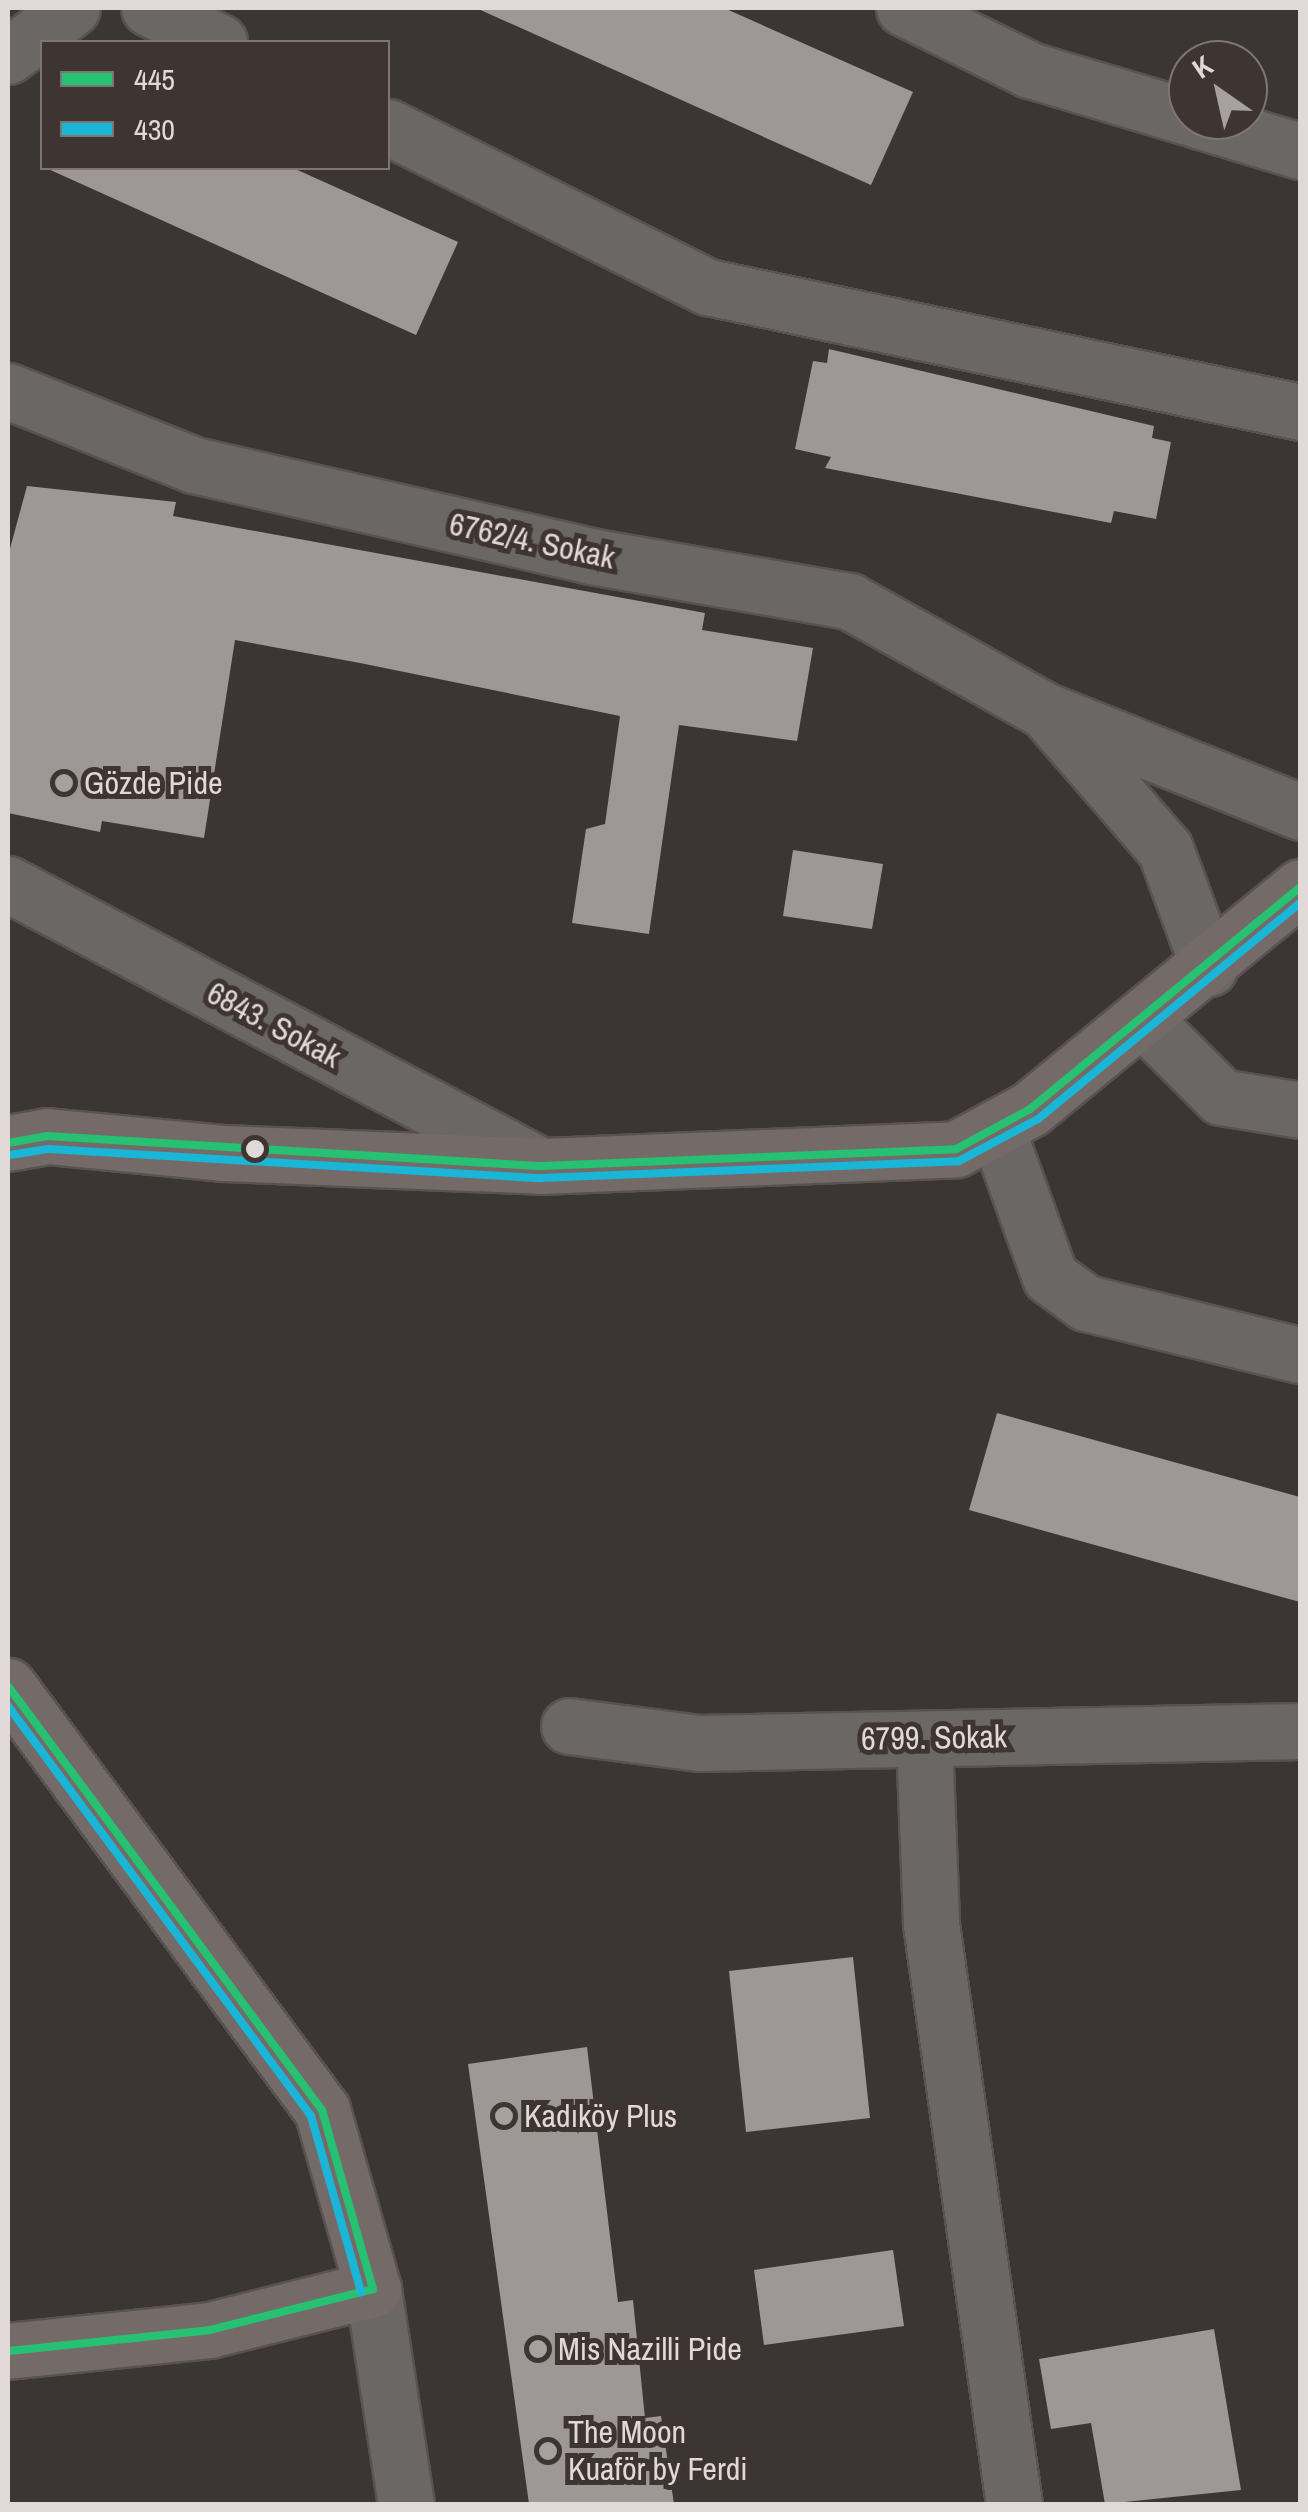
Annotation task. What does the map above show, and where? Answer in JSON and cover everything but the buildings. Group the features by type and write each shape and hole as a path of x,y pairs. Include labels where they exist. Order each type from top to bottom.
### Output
{"main road":[{"path":"8,1143 47,1136 222,1154 540,1166 956,1150 996,1127 1143,1019 1209,968 1300,887"},
{"path":"8,1686 322,2110 373,2289 210,2330 8,2351"}],"street":[{"path":"8,56 72,8"},
{"path":"149,8 215,40"},
{"path":"904,8 1030,70 1168,111"},
{"path":"390,128 708,287 1300,412"},
{"path":"1263,140 1300,151"},
{"name":"6762/4. Sokak","path":"8,391 194,465 590,556 849,602 1044,710 1300,812"},
{"name":"6762/4. Sokak","path":"1044,710 1166,848 1209,968"},
{"name":"6843. Sokak","path":"8,884 540,1166"},
{"path":"1143,1019 1221,1097 1300,1110"},
{"path":"996,1127 1050,1277 1086,1302 1300,1355"},
{"name":"6799. Sokak","path":"570,1726 699,1743 1300,1732"},
{"path":"924,1738 931,1924 1014,2504"},
{"path":"373,2289 406,2504"}],"transit line":[{"name":"445","path":"8,1143 47,1136 541,1166 956,1149 1030,1109 1300,887"},
{"name":"430","path":"10,1155 48,1149 540,1178 959,1161 1038,1119 1300,903"},
{"name":"445","path":"8,1686 322,2110 373,2289"},
{"name":"430","path":"8,1706 311,2116 361,2292"},
{"name":"445","path":"8,2351 210,2330 373,2289"}],"place":[{"name":"Gözde Pide","path":"64,783"},
{"name":"Kadıköy Plus","path":"504,2116"},
{"name":"Mis Nazilli Pide","path":"538,2349"},
{"name":"The Moon Kuaför by Ferdi","path":"548,2451"}]}
